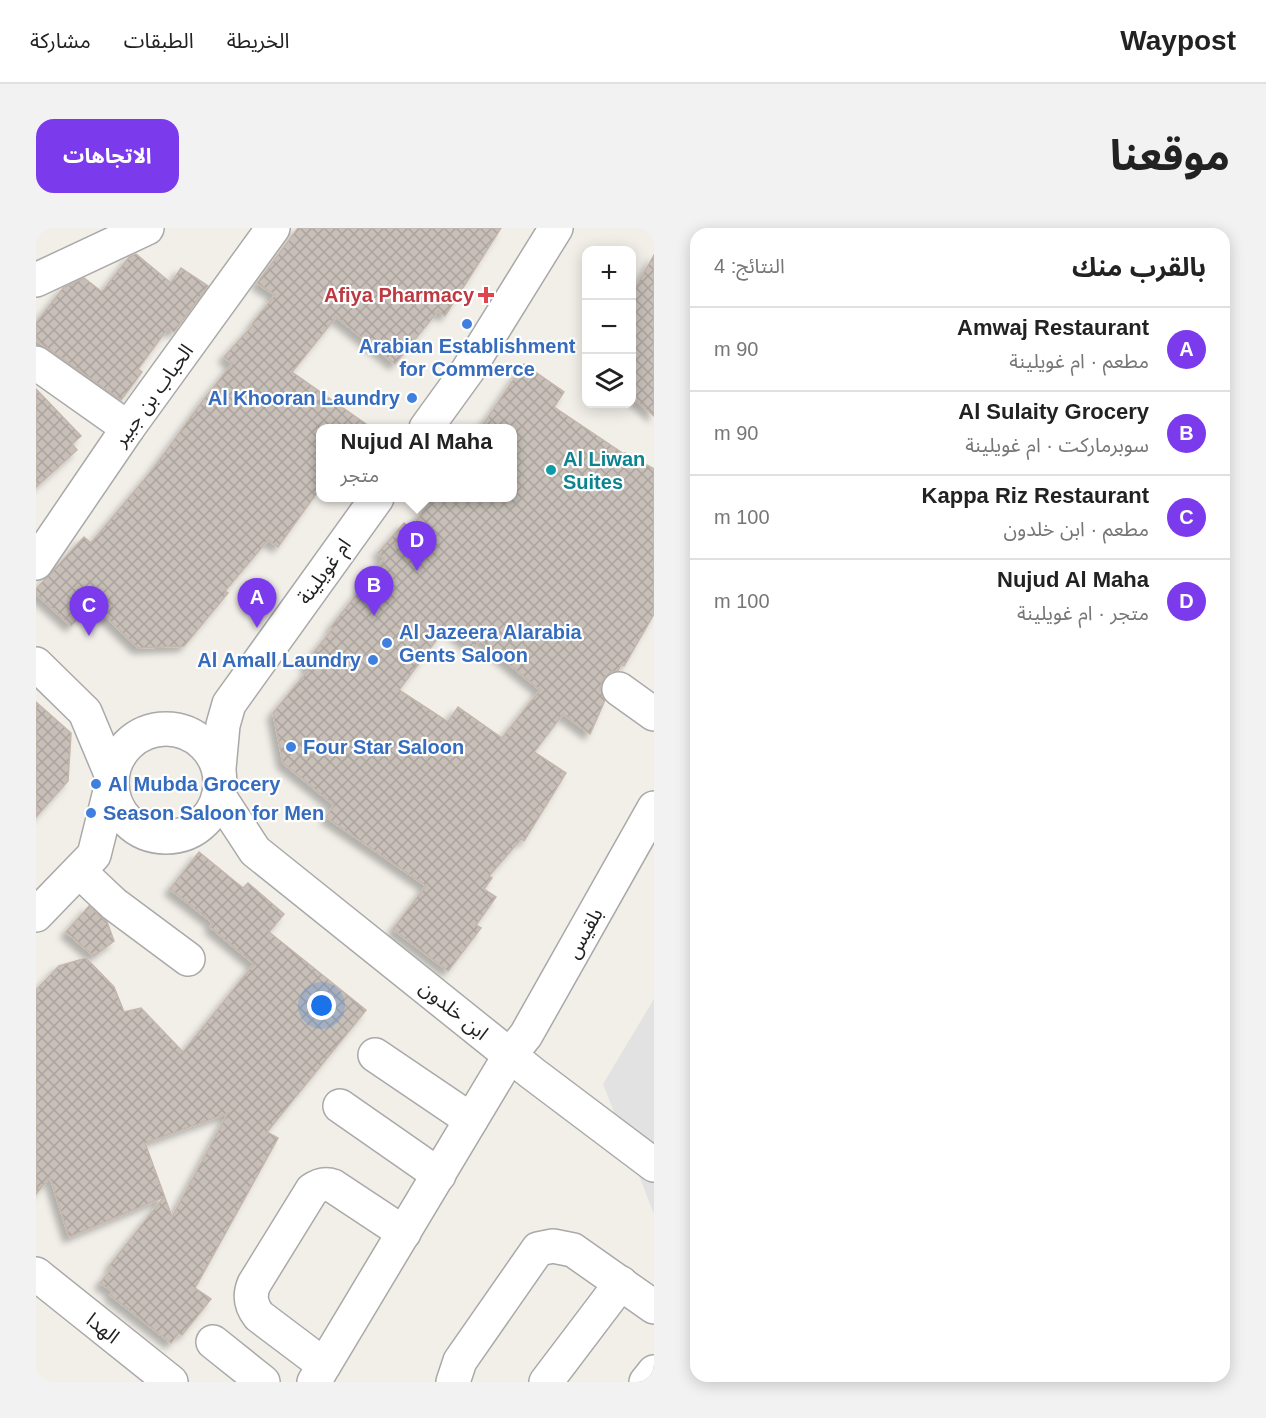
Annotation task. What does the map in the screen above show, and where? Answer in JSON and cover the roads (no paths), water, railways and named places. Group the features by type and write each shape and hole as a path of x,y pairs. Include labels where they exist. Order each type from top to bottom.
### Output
{"street":[{"path":"36,280 109,235 147,228"},
{"name":"الحباب بن جبير","path":"36,563 128,428 273,228"},
{"path":"430,424 468,370 556,228"},
{"path":"36,363 128,428"},
{"name":"ام غويلينة","path":"219,782 224,725 229,704 374,502"},
{"path":"36,663 85,712 111,781 116,806 127,822 143,833 174,836"},
{"path":"619,689 654,714"},
{"name":"ام غويلينة","path":"163,730 229,704"},
{"path":"85,712 110,721 194,736 209,750 219,782 207,819 174,836 87,863"},
{"path":"36,915 87,863 119,755 133,739 163,730"},
{"name":"ابن خلدون","path":"219,782 255,851"},
{"name":"بلقيس","path":"319,1374 510,1055 526,1035 654,808"},
{"name":"ابن خلدون","path":"174,836 218,838 255,851 510,1055 654,1165"},
{"path":"87,863 114,904 188,959"},
{"path":"375,1055 471,1120"},
{"path":"340,1106 439,1175"},
{"path":"319,1374 253,1309 251,1291 254,1284 312,1190 317,1186 329,1184 333,1186 404,1233"},
{"path":"453,1382 460,1361 538,1249 553,1246 573,1250 654,1307"},
{"name":"الهدا","path":"36,1274 171,1382"},
{"path":"546,1382 621,1283"},
{"path":"213,1342 263,1382"},
{"path":"646,1382 654,1372"}],"place":[{"name":"Afiya Pharmacy","path":"486,295"},
{"name":"Arabian Establishment for Commerce","path":"467,324"},
{"name":"Al Khooran Laundry","path":"412,398"},
{"name":"Al Liwan Suites","path":"551,470"},
{"name":"Nujud Al Maha","path":"417,571"},
{"name":"Al Sulaity Grocery","path":"374,616"},
{"name":"Amwaj Restaurant","path":"257,628"},
{"name":"Kappa Riz Restaurant","path":"89,636"},
{"name":"Al Jazeera Alarabia Gents Saloon","path":"387,643"},
{"name":"Al Amall Laundry","path":"373,660"},
{"name":"Four Star Saloon","path":"291,747"},
{"name":"Al Mubda Grocery","path":"96,784"},
{"name":"Season Saloon for Men","path":"91,813"}]}
